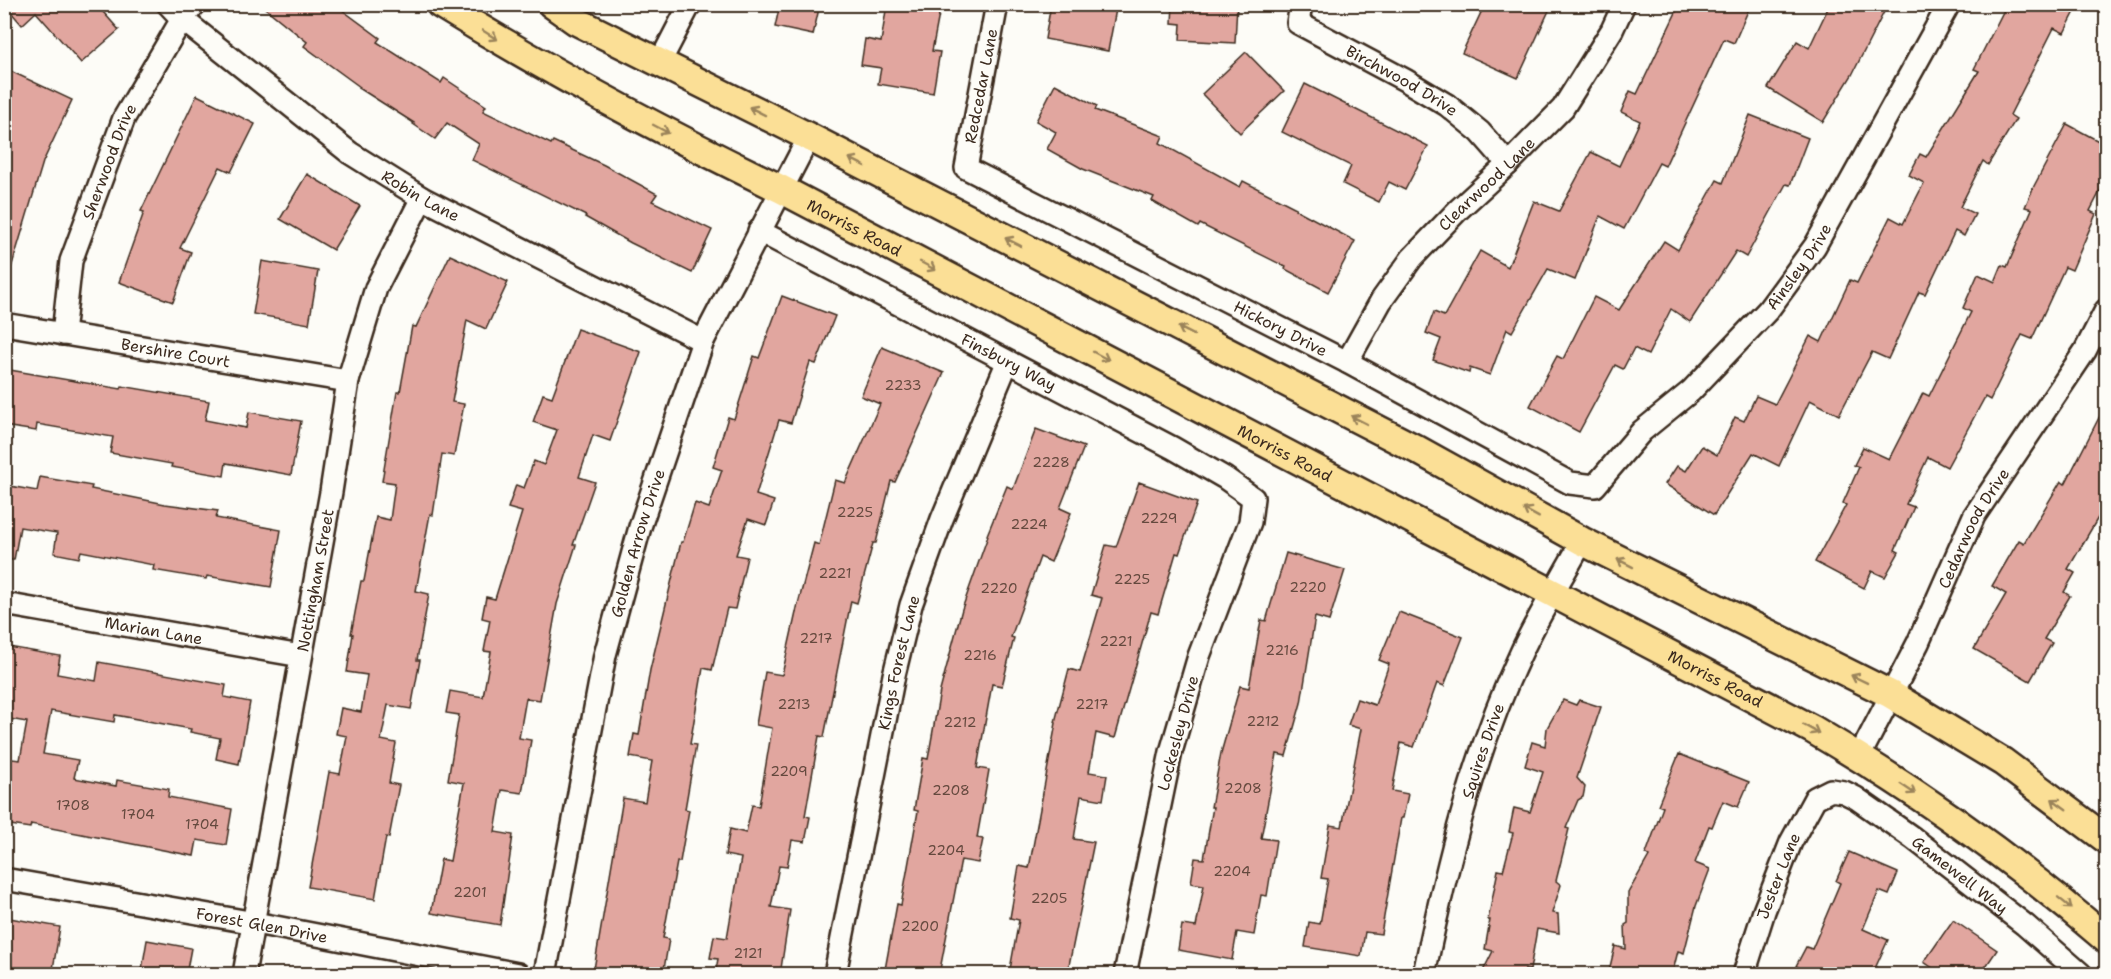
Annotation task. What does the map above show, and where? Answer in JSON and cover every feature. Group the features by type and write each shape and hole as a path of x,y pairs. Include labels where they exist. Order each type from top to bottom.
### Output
{"main road":[{"name":"Morriss Road","path":"440,4 513,50 711,155 781,189 1812,729 1859,757 1978,836 2065,902 2106,939"},
{"path":"552,4 576,21 809,137 1418,450 1582,541 1890,694 2003,762 2106,838"}],"street":[{"path":"660,62 690,4"},
{"name":"Redcedar Lane","path":"966,168 997,4"},
{"name":"Birchwood Drive","path":"1301,4 1298,23 1447,105 1480,132 1508,164"},
{"name":"Clearwood Lane","path":"1347,362 1381,301 1412,258 1563,108 1612,30 1624,4"},
{"name":"Ainsley Drive","path":"1595,486 1642,431 1691,391 1768,310 1815,246 1949,4"},
{"name":"Robin Lane","path":"182,9 350,153 422,198 703,340"},
{"name":"Sherwood Drive","path":"63,334 71,261 124,118 182,9"},
{"name":"Golden Arrow Drive","path":"545,975 605,655 640,527 703,340 809,137"},
{"name":"Hickory Drive","path":"966,168 1347,362 1570,483 1595,486"},
{"name":"Nottingham Street","path":"244,975 331,492 348,381 376,288 422,198"},
{"name":"Finsbury Way","path":"759,231 1173,448 1225,478 1253,498"},
{"name":"Cedarwood Drive","path":"1859,757 1918,643 1974,516 2085,351 2106,310"},
{"name":"Bershire Court","path":"4,324 348,381"},
{"name":"Kings Forest Lane","path":"835,975 894,675 911,605 942,519 1007,363"},
{"name":"Lockesley Drive","path":"1125,975 1171,752 1199,656 1250,522 1253,498"},
{"name":"Squires Drive","path":"1424,975 1444,879 1462,810 1489,729 1521,652 1582,541"},
{"name":"Marian Lane","path":"4,604 301,656"},
{"name":"Jester Lane","path":"1744,975 1764,910 1791,842 1815,798 1831,790"},
{"name":"Gamewell Way","path":"1831,790 1844,792 1856,798 1913,838 2025,925 2081,975"},
{"name":"Forest Glen Drive","path":"4,879 255,923 518,975"}],"building":[{"path":"4,4 96,4 119,30 81,63 36,12 22,25"},
{"path":"260,4 334,4 380,38 377,42 441,83 444,78 486,106 483,111 551,144 553,141 604,165 657,194 652,201 712,230 692,273 631,243 586,216 472,160 479,144 447,123 435,139 359,88 304,46 307,42"},
{"path":"780,4 820,4 813,35 775,27"},
{"path":"887,4 941,4 932,51 940,52 933,93 878,84 881,68 861,65 865,39 881,42"},
{"path":"1051,4 1117,4 1108,51 1045,39"},
{"path":"1173,4 1237,4 1235,43 1180,40 1181,24 1172,23"},
{"path":"1485,4 1552,4 1518,78 1462,53"},
{"path":"1680,4 1751,4 1734,43 1724,39 1665,166 1659,163 1624,229 1600,216 1575,280 1548,269 1512,332 1507,329 1490,375 1470,368 1469,373 1433,360 1441,339 1426,333 1434,312 1444,316 1480,251 1508,267 1534,201 1559,211 1591,152 1619,166 1640,121 1621,112 1630,91 1637,94"},
{"path":"1830,4 1888,4 1852,75 1823,122 1768,88 1797,41 1809,48"},
{"path":"2007,4 2079,4 2064,33 2054,28 2010,115 2016,119 1988,165 1983,161 1960,207 1975,214 1964,236 1955,231 1925,294 1919,292 1888,359 1872,352 1839,415 1810,400 1779,466 1753,453 1714,515 1665,484 1677,466 1686,471 1702,446 1717,455 1735,417 1744,421 1756,396 1775,404 1810,336 1821,342 1850,280 1857,283 1890,217 1903,224 1924,183 1909,175 1920,154 1926,157 1979,71 1974,69"},
{"path":"1246,52 1284,91 1240,133 1202,94"},
{"path":"4,68 72,100 43,162 9,275 4,274"},
{"path":"1055,84 1097,106 1095,110 1163,136 1160,143 1240,187 1243,181 1355,241 1328,292 1285,269 1286,267 1200,224 1198,227 1152,201 1154,197 1083,169 1047,149 1056,132 1036,121"},
{"path":"1305,84 1428,146 1405,190 1389,182 1379,202 1343,184 1351,166 1282,132"},
{"path":"197,95 255,124 231,172 220,167 180,248 191,252 173,302 119,282 144,212 141,211"},
{"path":"1750,115 1808,138 1790,185 1786,184 1746,257 1736,251 1690,322 1671,309 1648,355 1634,348 1623,369 1615,365 1579,432 1530,406 1557,356 1563,359 1594,297 1619,310 1664,241 1678,250 1717,180 1723,183"},
{"path":"2067,124 2106,145 2106,180 2090,211 2096,214 2072,270 2065,267 2032,339 2022,335 1990,400 1985,397 1947,467 1928,457 1906,504 1914,507 1895,550 1899,552 1885,577 1872,571 1864,588 1815,562 1846,505 1843,503 1859,467 1854,465 1863,447 1889,459 1923,393 1929,396 1971,312 1963,308 1978,274 1995,282 2002,265 2007,267 2032,209 2025,207"},
{"path":"307,174 360,206 333,250 280,219"},
{"path":"450,255 508,282 486,329 467,320 452,402 464,404 454,456 442,454 433,515 430,514 416,591 429,594 411,709 388,705 381,740 396,743 389,783 399,785 389,838 386,837 375,899 308,887 329,772 340,774 347,736 336,734 341,708 361,712 367,675 347,672 353,634 351,634 376,517 390,520 395,483 382,481 397,392 400,392 412,326 416,327"},
{"path":"262,261 318,271 309,324 253,314"},
{"path":"782,296 835,316 816,364 810,362 791,423 779,420 756,495 774,501 766,525 748,519 736,555 747,557 735,609 727,608 712,670 703,668 690,744 696,745 685,809 689,810 663,938 669,939 663,975 593,975 623,798 645,802 652,761 630,757 634,734 639,735 650,670 681,542 683,542 695,503 709,508 722,470 713,467 728,417 734,419 754,356 759,358"},
{"path":"577,329 641,352 610,441 593,435 579,477 595,482 573,545 576,545 557,604 540,700 526,698 519,738 531,740 522,793 502,790 495,832 513,835 500,925 431,913 441,859 450,861 464,783 448,780 459,715 446,713 450,691 483,697 491,652 484,651 490,620 482,618 486,597 495,599 522,512 508,508 516,485 524,488 534,461 544,465 557,430 533,422 543,394 552,397"},
{"path":"882,347 944,373 895,482 891,481 876,543 873,543 857,603 851,601 824,737 819,736 805,816 810,817 805,842 792,840 787,867 779,866 771,907 790,910 780,975 715,975 718,959 710,958 714,936 727,938 741,858 725,855 730,829 746,833 752,805 759,806 772,728 756,725 765,672 782,675 814,543 819,545 835,480 845,483 880,404 861,396"},
{"path":"4,369 209,401 205,420 246,428 249,412 301,421 291,475 226,463 224,476 171,467 172,464 110,453 113,437 37,424 36,431 4,426"},
{"path":"2106,404 2106,504 2068,569 2075,573 2064,592 2070,596 2044,639 2052,643 2030,681 1974,649 2006,594 1992,586 2019,540 2024,543 2061,481 2065,484"},
{"path":"1036,429 1084,447 1060,508 1071,513 1051,562 1040,557 1011,637 1014,638 1002,686 992,684 977,768 989,770 977,838 983,839 978,863 961,860 939,975 884,975 897,904 901,905 918,811 914,810 923,758 928,759 940,691 962,609 987,535 1007,486 1013,489"},
{"path":"40,477 92,486 91,489 165,504 218,511 216,518 281,530 271,587 153,570 154,565 81,551 79,558 54,553 57,533 20,527 14,560 4,560 4,485 37,491"},
{"path":"1139,482 1197,503 1179,554 1176,553 1158,614 1151,612 1115,738 1096,733 1089,772 1107,775 1103,800 1081,796 1074,839 1094,842 1067,975 1009,975 1019,920 1010,918 1019,866 1029,868 1055,722 1069,669 1080,672 1102,598 1091,595 1106,545 1116,547"},
{"path":"1286,553 1345,570 1329,621 1315,617 1301,703 1286,756 1277,754 1261,838 1276,840 1267,896 1261,895 1254,935 1237,932 1232,960 1178,950 1182,925 1196,927 1204,885 1191,883 1195,858 1204,859 1221,753 1240,686 1249,688 1261,620 1266,621"},
{"path":"1399,612 1463,637 1444,686 1437,683 1414,747 1401,743 1392,791 1408,794 1403,818 1401,818 1381,934 1365,932 1361,956 1305,947 1309,922 1320,924 1328,879 1321,878 1330,825 1342,827 1361,729 1348,725 1357,699 1375,705 1389,664 1379,660"},
{"path":"9,647 60,656 57,674 96,681 99,662 226,685 224,697 250,702 239,764 216,759 220,738 190,732 191,729 115,715 114,722 51,711 43,754 78,760 74,778 116,786 117,780 169,789 168,797 232,809 226,845 197,840 194,856 31,824 30,828 4,824 4,758 20,760 27,722 4,718 4,672"},
{"path":"1563,700 1576,705 1579,700 1601,707 1577,778 1585,787 1583,797 1578,800 1566,828 1569,829 1556,881 1561,885 1552,913 1558,914 1559,933 1537,929 1530,970 1525,969 1524,975 1481,975 1493,951 1485,949 1490,920 1488,920 1498,870 1503,871 1513,833 1509,832 1514,808 1530,812 1543,772 1525,766 1532,742 1545,746 1547,728"},
{"path":"1679,754 1749,782 1738,807 1723,801 1712,827 1709,826 1695,863 1710,869 1696,906 1684,953 1678,951 1672,975 1608,975 1615,946 1626,949 1625,925 1628,923 1628,893 1649,856 1646,854 1663,807 1658,805"},
{"path":"1849,852 1898,873 1889,895 1879,891 1863,929 1888,940 1872,975 1814,975 1796,966 1806,947 1812,949 1840,883 1836,881"},
{"path":"4,917 60,927 52,975 35,975 7,970 9,958 4,957"},
{"path":"1953,920 1997,950 1980,975 1943,975 1924,962"},
{"path":"147,940 191,948 186,975 141,975"}]}
